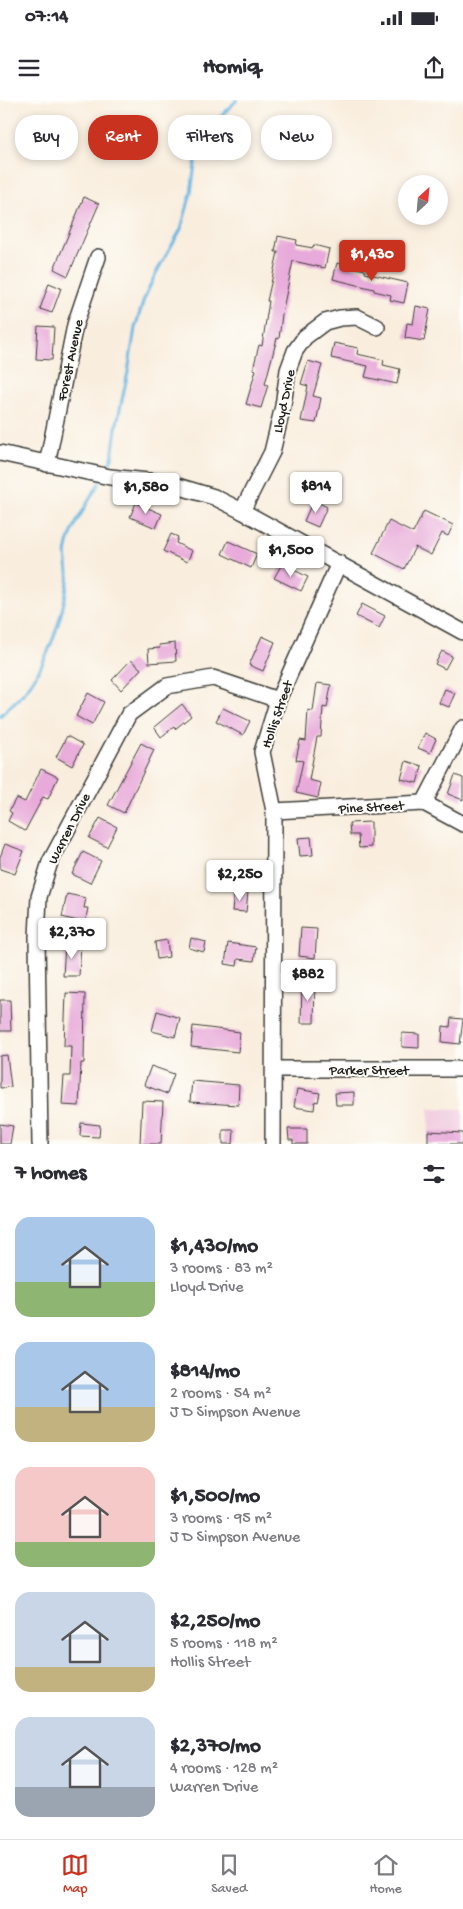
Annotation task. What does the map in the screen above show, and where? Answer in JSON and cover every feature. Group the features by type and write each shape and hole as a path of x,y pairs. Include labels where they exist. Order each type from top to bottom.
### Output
{"street":[{"name":"Forest Avenue","path":"47,464 76,325 98,257"},
{"name":"Lloyd Drive","path":"242,511 272,452 283,406 288,370 296,351 305,337 325,322 340,318 357,317 377,327"},
{"path":"0,453 110,477 167,483 214,497 339,563 463,632"},
{"name":"Hollis Street","path":"273,1144 274,810 262,752 278,700 339,563"},
{"name":"Warren Drive","path":"40,1144 37,937 39,897 54,853 129,714 167,686 213,678 278,700"},
{"path":"463,728 424,803 463,824"},
{"name":"Pine Street","path":"274,810 424,803"},
{"name":"Parker Street","path":"274,1069 463,1069"}],"shaded area":[{"path":"429,1108 463,1109 463,1144 429,1144"}],"building":[{"path":"84,197 99,204 68,276 54,269"},
{"path":"278,236 297,240 296,245 313,248 314,245 329,249 325,268 293,261 279,339 277,338 265,384 268,385 261,408 246,404 256,370 253,369 259,345 262,346 269,301 267,301 278,252 275,252"},
{"path":"337,263 365,270 365,273 408,283 404,303 390,300 391,295 374,291 374,289 333,279"},
{"path":"49,283 61,288 52,313 40,309"},
{"path":"416,306 430,309 424,341 405,338 407,323 413,324"},
{"path":"38,326 54,327 52,360 36,359"},
{"path":"334,343 358,348 357,354 384,360 383,365 400,369 397,384 365,377 368,366 331,358"},
{"path":"308,361 322,365 313,396 321,398 316,423 301,421 308,386 301,384"},
{"path":"317,502 327,507 318,527 304,521 311,505 315,507"},
{"path":"136,503 162,514 156,528 130,517"},
{"path":"424,511 453,525 448,536 442,533 431,555 415,547 404,569 373,553 389,521 413,533"},
{"path":"171,534 178,537 176,543 192,551 187,562 163,551"},
{"path":"228,541 257,554 251,568 222,554"},
{"path":"282,564 308,577 301,591 274,578"},
{"path":"362,604 385,616 379,628 356,616"},
{"path":"262,636 275,642 263,671 249,665"},
{"path":"175,643 176,661 149,663 148,649 160,648 159,645"},
{"path":"442,651 452,656 445,669 435,664"},
{"path":"131,660 141,669 121,690 112,680"},
{"path":"317,683 331,685 327,708 323,707 321,737 317,737 309,780 321,783 318,798 296,793 303,761 296,760 300,740 306,741 308,710 313,711"},
{"path":"445,689 455,693 449,707 439,703"},
{"path":"88,693 104,702 92,725 76,716"},
{"path":"182,704 191,716 161,737 154,727"},
{"path":"223,708 250,721 243,735 216,721"},
{"path":"425,733 436,739 430,753 418,748"},
{"path":"67,736 83,745 72,766 56,757"},
{"path":"141,743 154,750 124,813 108,805"},
{"path":"406,761 422,766 417,783 401,779"},
{"path":"41,769 58,777 48,799 43,797 25,831 8,821 12,813 9,811 16,798 25,802"},
{"path":"455,775 463,778 463,800 448,794"},
{"path":"100,818 117,827 107,847 89,838"},
{"path":"371,822 371,847 359,848 358,835 350,835 349,823"},
{"path":"311,837 313,855 300,856 298,838"},
{"path":"5,844 24,851 15,874 0,869 0,857"},
{"path":"83,852 101,861 90,883 72,874"},
{"path":"234,891 248,892 246,912 232,911"},
{"path":"67,894 86,898 84,908 88,908 85,923 62,917"},
{"path":"301,928 317,929 315,958 299,956"},
{"path":"191,938 206,942 204,952 189,948"},
{"path":"167,940 169,957 157,959 155,942"},
{"path":"228,943 256,947 254,961 238,959 237,966 225,964"},
{"path":"65,944 81,945 79,976 63,976"},
{"path":"302,982 315,982 314,1023 301,1023"},
{"path":"66,993 85,994 84,1063 81,1063 79,1106 62,1105 64,1076 70,1076 71,1046 64,1046"},
{"path":"0,1000 10,1000 11,1031 0,1031"},
{"path":"157,1011 180,1018 175,1037 152,1031"},
{"path":"451,1018 463,1019 460,1044 442,1042 443,1026 450,1027"},
{"path":"193,1026 240,1032 238,1052 191,1047"},
{"path":"402,1033 419,1034 419,1048 402,1047"},
{"path":"7,1055 11,1087 0,1088 0,1056"},
{"path":"151,1066 174,1074 167,1094 144,1085"},
{"path":"192,1081 239,1085 238,1105 190,1102"},
{"path":"297,1089 320,1093 318,1102 315,1101 314,1110 294,1107"},
{"path":"354,1092 354,1105 336,1105 335,1093"},
{"path":"142,1101 163,1102 161,1144 140,1144"},
{"path":"81,1123 100,1125 99,1137 80,1136"},
{"path":"0,1124 13,1126 10,1144 0,1144"},
{"path":"288,1129 307,1129 307,1144 293,1144 293,1140 289,1140"},
{"path":"223,1130 234,1130 233,1144 223,1144"},
{"path":"428,1131 463,1133 463,1144 428,1144"}],"waterway":[{"path":"107,468 112,458 135,328 144,299 156,273 181,229 191,193 195,164 205,137 213,124 237,100"},
{"path":"0,716 27,689 42,665 54,638 68,578 66,552 69,539 99,483"}]}
